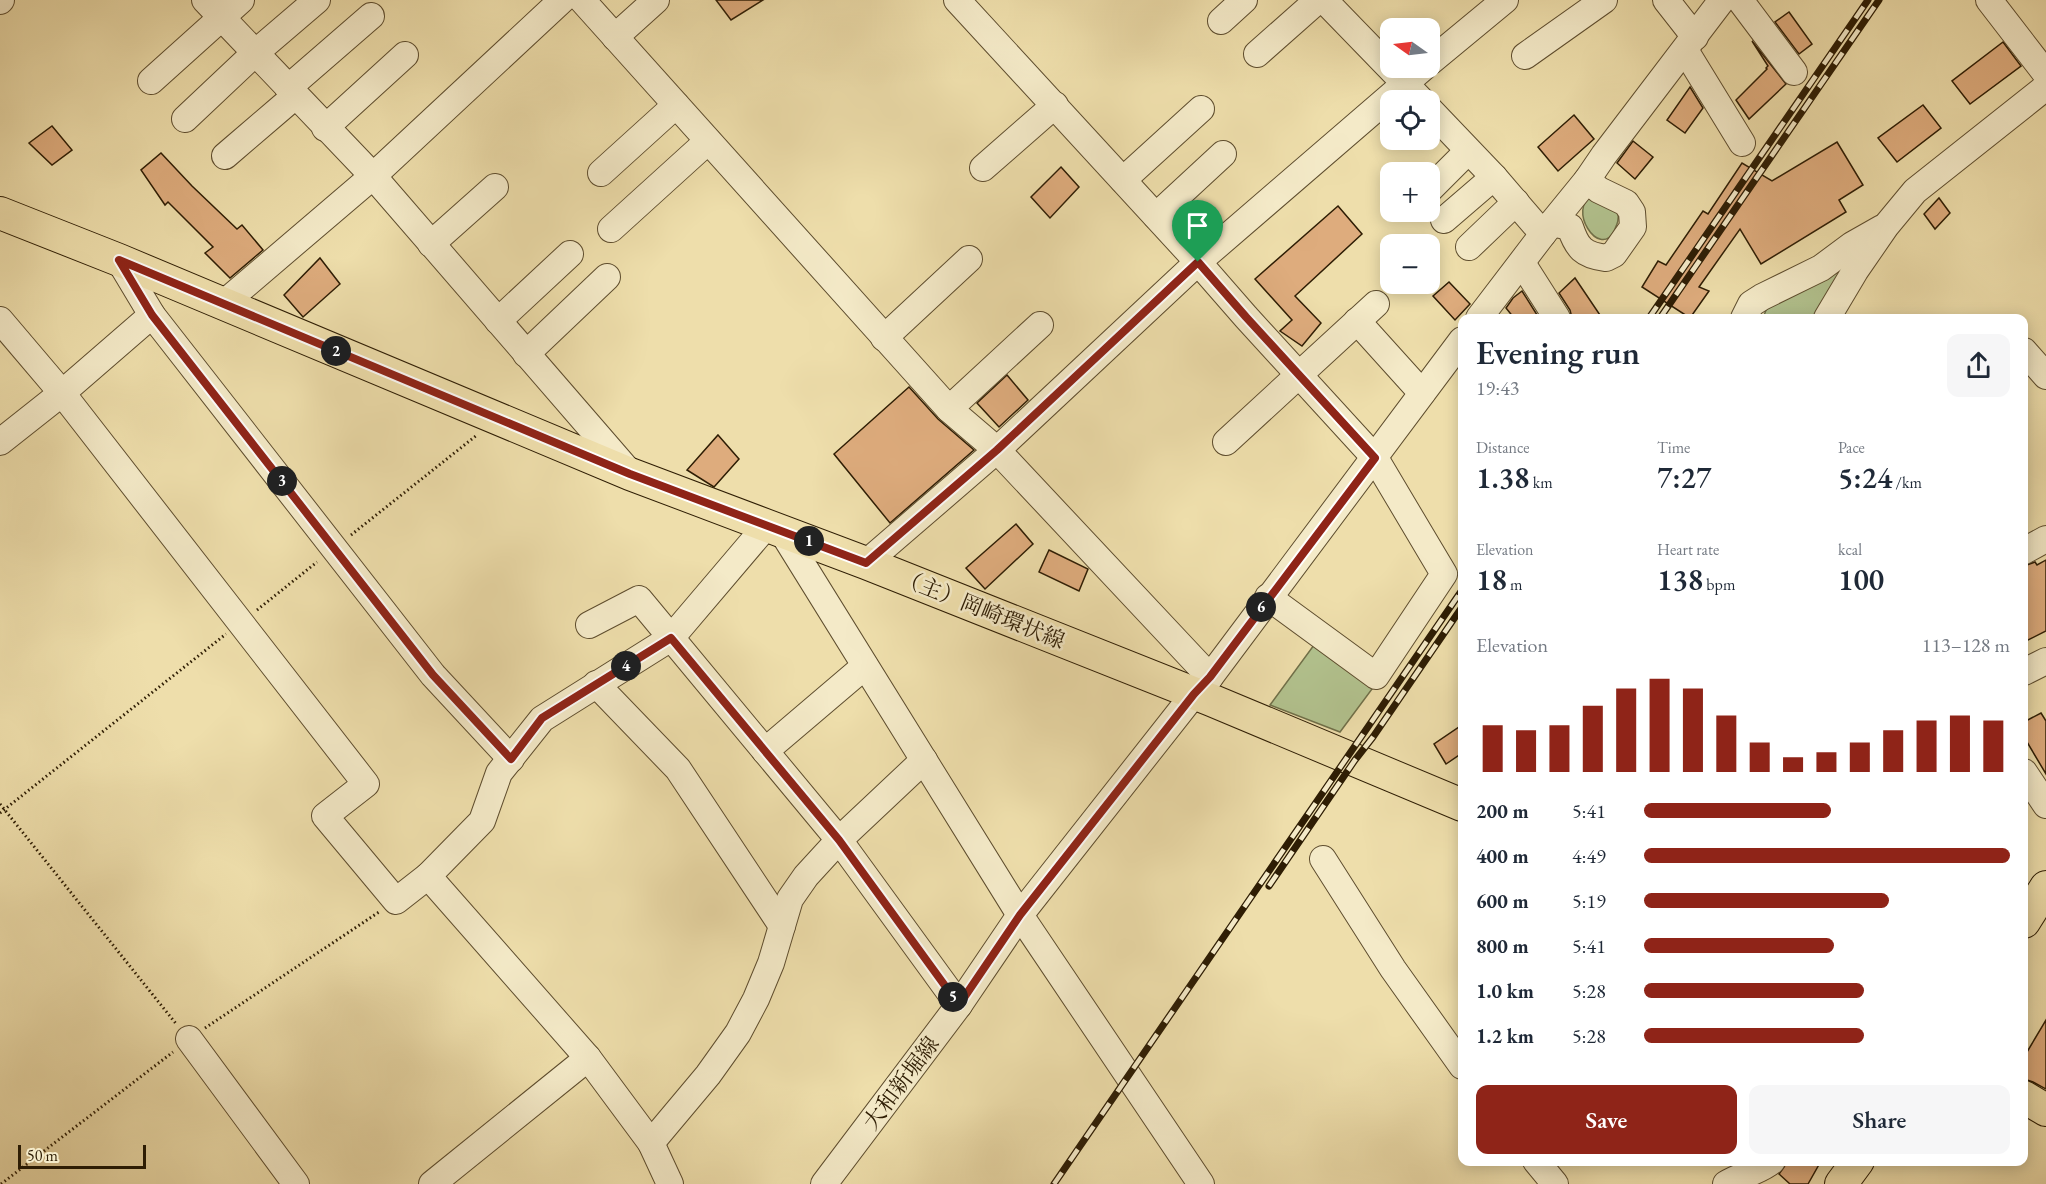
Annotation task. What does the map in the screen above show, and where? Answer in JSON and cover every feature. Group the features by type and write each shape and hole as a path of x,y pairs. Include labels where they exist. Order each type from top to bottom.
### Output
{"main road":[{"name":"（主）岡崎環状線","path":"0,213 119,260 630,474 866,563 1202,685 1458,803"},
{"path":"2028,916 2046,887"},
{"path":"2028,1099 2046,1110"},
{"path":"1841,1184 1854,1166"}],"street":[{"path":"152,81 213,9 241,0"},
{"path":"185,119 255,53 317,0"},
{"path":"223,304 372,176 562,0"},
{"path":"582,0 949,409 997,450 1202,685"},
{"path":"615,37 656,0"},
{"path":"957,0 1375,458 1444,574 1376,676 1268,597"},
{"path":"1221,21 1244,0"},
{"path":"1257,54 1318,0"},
{"path":"866,563 997,450 1198,262 1416,84 1324,0"},
{"path":"1440,54 1505,0"},
{"path":"1525,56 1604,0"},
{"path":"1666,0 1742,143"},
{"path":"1482,314 1547,228 1587,180 1722,0"},
{"path":"1740,0 1794,72"},
{"path":"1989,0 2046,74"},
{"path":"213,9 372,176 630,474"},
{"path":"225,156 371,16"},
{"path":"326,128 405,55"},
{"path":"1831,314 1886,226 1915,192 2046,87"},
{"path":"601,173 676,105"},
{"path":"983,168 1055,105"},
{"path":"1123,180 1201,109"},
{"path":"1440,121 1516,202 1547,228 1570,227 1576,244 1587,253 1606,258 1614,254 1634,227 1632,212 1626,203 1599,190 1587,180"},
{"path":"611,229 708,141"},
{"path":"1440,179 1468,151"},
{"path":"1156,216 1223,154"},
{"path":"1444,220 1494,177"},
{"path":"431,244 495,187"},
{"path":"1469,247 1516,202"},
{"path":"1746,314 1751,304 1762,297 1821,268 1852,245 1886,226"},
{"path":"498,321 570,254"},
{"path":"884,338 969,259"},
{"path":"119,260 152,315 433,675 511,759"},
{"path":"1522,263 1554,314"},
{"path":"526,354 607,277"},
{"path":"1226,442 1366,313 1422,393"},
{"path":"0,442 62,393 152,315"},
{"path":"0,320 62,393 366,784 325,816 396,901 428,876 482,820 499,773 542,718 671,638 774,528 865,666 1020,915 1201,1184"},
{"path":"949,409 1040,325"},
{"name":"大和新堀線","path":"824,1184 959,1005 1020,915 1202,685 1458,345"},
{"path":"2028,356 2046,376"},
{"path":"2028,548 2046,539"},
{"path":"589,625 639,599 839,840 959,1005"},
{"path":"765,751 865,666"},
{"path":"596,684 678,768 782,926"},
{"path":"651,1143 708,1075 738,1033 771,963 790,899 806,876 839,840 924,760"},
{"path":"2028,778 2046,806"},
{"path":"1323,859 1393,969 1458,1060"},
{"path":"428,876 588,1058 651,1143 670,1184"},
{"path":"189,1039 296,1184"},
{"path":"432,1184 588,1058"},
{"path":"1540,1166 1555,1184"},
{"path":"1726,1184 1765,1171"}],"path":[{"path":"0,804 189,1039"},
{"path":"1,1184 189,1039 396,901"}],"green space":[{"path":"1593,196 1618,213 1614,231 1608,238 1601,239 1594,236 1584,220 1583,210 1586,202"},
{"path":"1847,260 1820,314 1765,314 1768,305"},
{"path":"1314,645 1375,685 1340,732 1270,705"}],"building":[{"path":"716,0 763,0 731,20"},
{"path":"1789,12 1812,44 1799,54 1775,22"},
{"path":"1752,41 1786,84 1749,119 1736,100 1768,66"},
{"path":"2003,42 2021,66 1970,104 1952,81"},
{"path":"1690,87 1703,108 1685,133 1667,120"},
{"path":"1923,105 1941,128 1897,162 1878,138"},
{"path":"1574,115 1594,139 1558,171 1538,147"},
{"path":"52,126 72,150 52,165 29,143"},
{"path":"1633,141 1653,157 1635,179 1617,163"},
{"path":"1837,142 1863,185 1839,200 1846,212 1761,264 1740,229 1699,287 1709,291 1693,314 1684,314 1642,287 1658,261 1666,265 1703,211 1708,214 1742,163 1772,181"},
{"path":"161,153 237,229 242,225 263,250 230,278 205,253 213,247 168,202 165,205 141,170"},
{"path":"1061,167 1079,187 1050,218 1031,197"},
{"path":"1939,198 1950,213 1935,229 1924,214"},
{"path":"1338,206 1362,234 1295,296 1321,323 1302,346 1280,331 1292,320 1255,279"},
{"path":"320,258 340,284 303,317 284,295"},
{"path":"1575,278 1599,314 1571,314 1559,293"},
{"path":"1449,282 1470,304 1458,314 1455,320 1433,296 1440,294 1440,290"},
{"path":"1522,291 1536,314 1511,314 1506,308"},
{"path":"1007,375 1028,400 999,427 977,403"},
{"path":"909,387 938,419 974,450 890,523 834,454"},
{"path":"718,435 739,459 714,487 687,470"},
{"path":"1016,524 1033,544 985,589 966,568"},
{"path":"1049,550 1088,569 1079,591 1039,572"},
{"path":"2046,560 2046,631 2028,640 2028,565 2035,562 2037,565"},
{"path":"2041,713 2046,721 2046,774 2028,744 2028,720"},
{"path":"1458,728 1458,756 1446,764 1434,744"},
{"path":"2046,1020 2046,1089 2028,1080 2028,1050"},
{"path":"1785,1166 1818,1166 1808,1184 1790,1184 1779,1174"}],"railway":[{"path":"1652,314 1868,0"},
{"path":"1663,314 1879,0"},
{"path":"1054,1184 1458,596"},
{"path":"1269,886 1458,613"}],"route":[{"path":"119,260 630,474 866,563 997,450 1198,262 1375,458 1268,597 1210,677 1194,694 1020,915 959,1005 839,840 671,638 542,718 511,759 433,675 152,315 119,260"}]}
